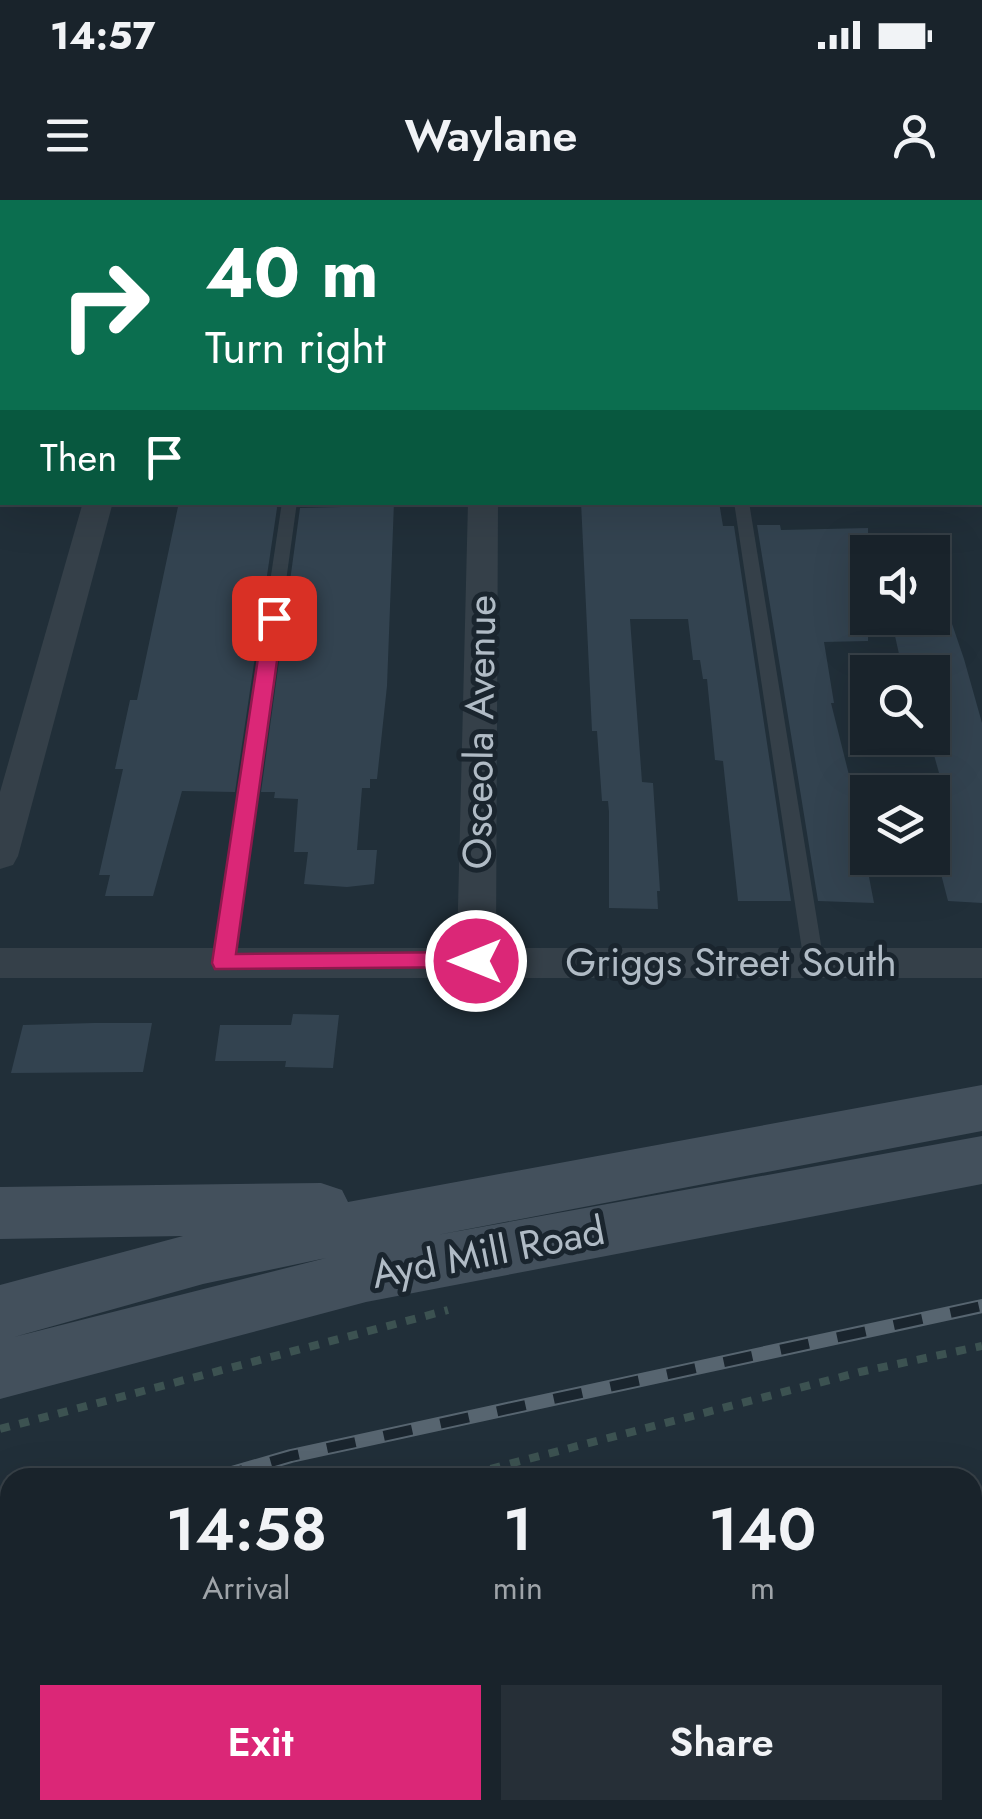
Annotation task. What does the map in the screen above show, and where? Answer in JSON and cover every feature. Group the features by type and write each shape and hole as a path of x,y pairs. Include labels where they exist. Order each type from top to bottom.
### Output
{"main road":[{"name":"Ayd Mill Road","path":"0,1313 203,1257 982,1108"},
{"name":"Ayd Mill Road","path":"0,1370 366,1274 982,1160"},
{"path":"0,1213 454,1206"}],"street":[{"path":"0,856 97,505"},
{"name":"Osceola Avenue","path":"476,961 484,505"},
{"name":"Griggs Street South","path":"0,963 982,963"}],"lane":[{"path":"223,963 290,505"},
{"path":"741,505 814,963"}],"path":[{"path":"0,1429 459,1307"},
{"path":"494,1468 860,1372 982,1346"}],"building":[{"path":"178,505 276,505 235,792 182,791 153,896 105,896 110,875 99,875 123,769 115,769 130,700 137,700"},
{"path":"394,505 387,686 377,779 370,779 370,788 362,788 357,850 377,850 374,884 347,887 304,884 308,852 294,852 298,799 274,798 275,792 261,792 300,508"},
{"path":"581,505 720,505 723,526 734,526 791,901 738,901 723,761 715,760 707,679 703,679 700,660 693,660 688,619 630,619 642,782 653,783 658,909 609,908 608,801 602,801 597,731 592,731"},
{"path":"757,525 780,525 781,530 868,528 868,535 850,535 850,635 868,635 868,641 824,642 831,703 850,779 850,875 869,875 874,903 818,901"},
{"path":"950,618 982,723 982,903 948,901 941,875 950,875 950,775 940,775 934,755 950,755 950,655 899,655 895,635 950,635"},
{"path":"293,1014 339,1015 333,1068 285,1067 286,1061 215,1061 220,1025 291,1025"},
{"path":"152,1023 143,1072 11,1073 23,1025"}],"railway":[{"path":"250,1468 982,1306"}],"route":[{"path":"274,618 223,963 476,961"}]}
